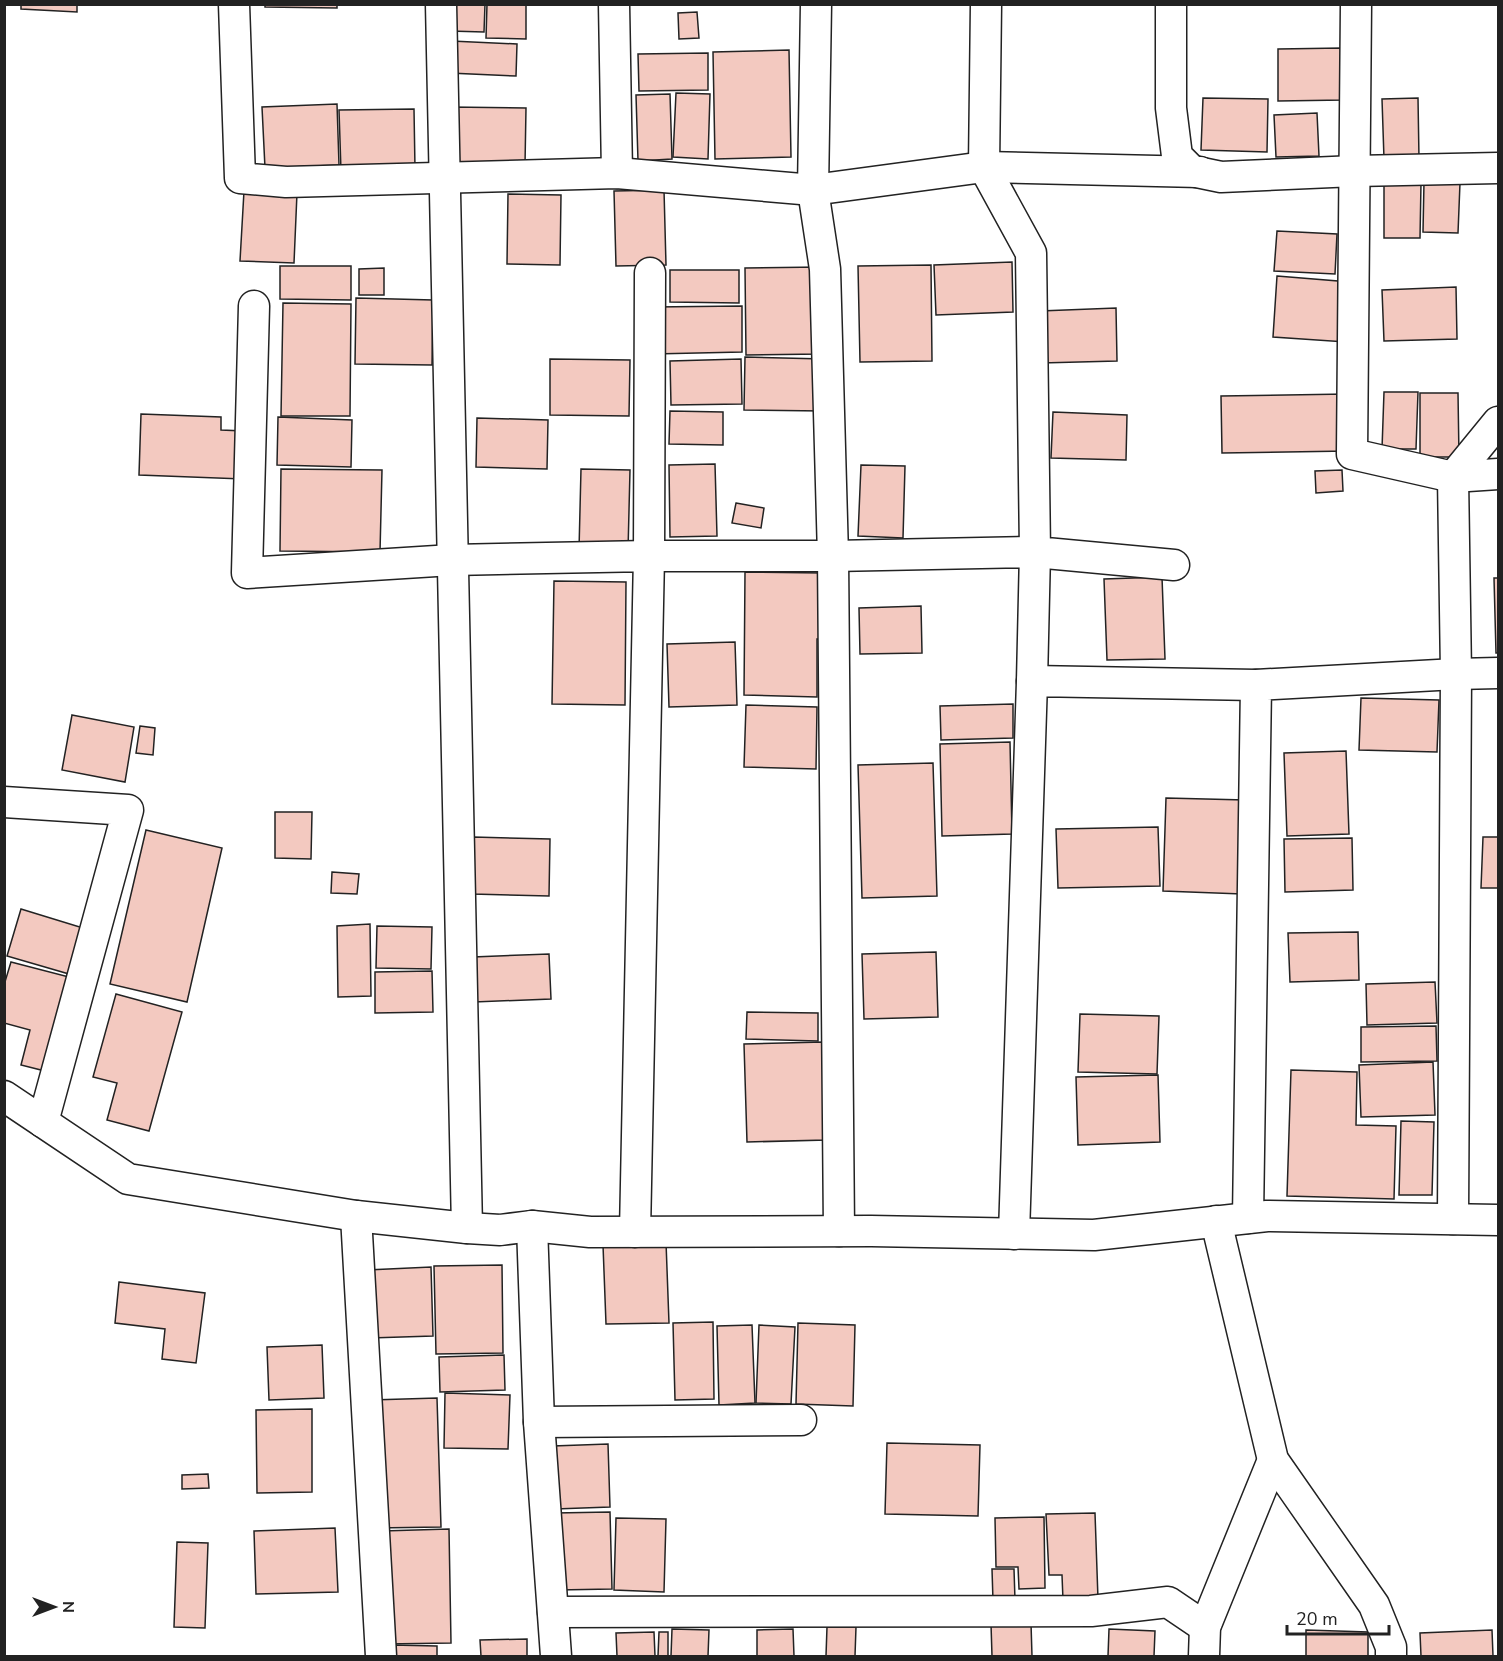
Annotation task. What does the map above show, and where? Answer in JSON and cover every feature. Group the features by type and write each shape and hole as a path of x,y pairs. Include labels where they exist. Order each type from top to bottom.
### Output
{"street":[{"path":"234,4 240,178 286,182 617,173 813,189 984,167 1200,172"},
{"path":"441,4 467,1228"},
{"path":"614,4 617,173"},
{"path":"816,4 813,189 825,269 833,556 839,1231"},
{"path":"986,4 984,167 1031,253 1035,552 1014,1234"},
{"path":"1171,4 1171,108 1177,156 1192,171 1221,177 1498,168"},
{"path":"1356,4 1352,454 1453,477 1498,474"},
{"path":"636,1232 649,556 650,273"},
{"path":"254,306 247,573 452,560 1035,552 1174,565"},
{"path":"1453,1219 1456,674 1453,477 1498,422"},
{"path":"1032,681 1256,685 1498,673"},
{"path":"1248,1218 1256,685"},
{"path":"4,802 128,810 43,1122"},
{"path":"4,1096 128,1179 356,1216 467,1228 500,1230 532,1226 590,1232 839,1231 1094,1235 1267,1216 1498,1220"},
{"path":"356,1216 381,1656"},
{"path":"1216,1221 1273,1460 1374,1605 1391,1647 1391,1656"},
{"path":"532,1226 539,1422 556,1656"},
{"path":"539,1422 801,1420"},
{"path":"1204,1656 1205,1627 1273,1460"},
{"path":"553,1612 1091,1611 1168,1602 1205,1627"}],"building":[{"path":"21,4 77,4 77,12 21,9"},
{"path":"265,4 337,4 337,8 265,7"},
{"path":"450,4 485,4 484,32 449,31"},
{"path":"487,4 526,4 526,39 486,38"},
{"path":"697,12 699,38 679,39 678,13"},
{"path":"451,41 517,44 516,76 449,73"},
{"path":"1342,48 1344,100 1278,101 1278,49"},
{"path":"789,50 791,157 715,159 713,52"},
{"path":"708,53 708,90 639,91 638,54"},
{"path":"676,93 710,94 708,159 673,157"},
{"path":"670,94 672,159 638,161 636,95"},
{"path":"1203,98 1268,99 1267,152 1201,150"},
{"path":"1418,98 1419,159 1384,159 1382,99"},
{"path":"337,104 339,165 265,168 262,107"},
{"path":"449,107 526,108 525,165 447,164"},
{"path":"414,109 415,169 341,171 339,110"},
{"path":"1317,113 1319,156 1276,157 1274,115"},
{"path":"1384,182 1421,183 1420,238 1384,238"},
{"path":"1424,182 1460,183 1458,233 1423,232"},
{"path":"664,190 666,265 616,266 614,191"},
{"path":"244,191 297,193 294,263 240,261"},
{"path":"508,194 561,195 560,265 507,264"},
{"path":"1277,231 1337,234 1335,274 1274,271"},
{"path":"1012,262 1013,312 936,315 934,265"},
{"path":"931,265 932,361 860,362 858,266"},
{"path":"280,266 351,266 351,300 280,299"},
{"path":"821,267 822,354 746,355 745,268"},
{"path":"384,268 384,295 359,295 359,269"},
{"path":"670,270 739,270 739,303 670,302"},
{"path":"1277,276 1350,282 1346,342 1273,337"},
{"path":"1456,287 1457,339 1384,341 1382,290"},
{"path":"356,298 433,300 432,365 355,364"},
{"path":"283,303 351,304 350,416 281,416"},
{"path":"742,306 742,352 653,354 653,307"},
{"path":"1116,308 1117,361 1041,363 1040,311"},
{"path":"745,357 824,359 823,411 744,410"},
{"path":"550,359 630,360 629,416 550,415"},
{"path":"741,359 742,404 671,405 670,361"},
{"path":"1384,392 1418,392 1416,449 1382,449"},
{"path":"1420,393 1458,393 1459,457 1420,457"},
{"path":"1347,394 1348,451 1222,453 1221,396"},
{"path":"670,411 723,412 723,445 669,444"},
{"path":"1053,412 1127,415 1126,460 1051,458"},
{"path":"141,414 221,417 221,430 244,431 243,479 139,475"},
{"path":"278,417 352,420 351,467 277,465"},
{"path":"477,418 548,420 547,469 476,467"},
{"path":"715,464 717,536 670,537 669,465"},
{"path":"861,465 905,466 903,538 858,536"},
{"path":"281,469 382,470 380,552 280,551"},
{"path":"581,469 630,470 628,551 579,550"},
{"path":"1342,470 1343,491 1316,493 1315,471"},
{"path":"736,503 764,508 761,528 732,523"},
{"path":"745,572 823,573 823,639 817,639 817,697 744,695"},
{"path":"1162,577 1165,659 1107,660 1104,579"},
{"path":"1494,578 1498,578 1498,653 1496,653"},
{"path":"554,581 626,582 625,705 552,704"},
{"path":"921,606 922,653 860,654 859,608"},
{"path":"735,642 737,705 669,707 667,644"},
{"path":"1361,698 1439,700 1437,752 1359,750"},
{"path":"1013,704 1013,738 941,740 940,706"},
{"path":"746,705 817,707 816,769 744,767"},
{"path":"72,715 134,727 125,782 62,770"},
{"path":"140,726 155,728 153,755 136,753"},
{"path":"1010,742 1012,834 942,836 940,744"},
{"path":"1346,751 1349,834 1287,836 1284,753"},
{"path":"933,763 937,896 862,898 858,765"},
{"path":"1166,798 1245,800 1242,894 1163,891"},
{"path":"275,812 312,812 311,859 275,858"},
{"path":"1158,827 1160,886 1058,888 1056,829"},
{"path":"146,830 222,848 187,1002 110,984"},
{"path":"473,837 550,839 549,896 472,894"},
{"path":"1483,837 1498,837 1498,888 1481,888"},
{"path":"1352,838 1353,890 1285,892 1284,839"},
{"path":"332,872 359,874 357,894 331,893"},
{"path":"21,909 83,928 69,974 7,956"},
{"path":"370,924 371,996 338,997 337,926"},
{"path":"377,926 432,927 431,969 376,968"},
{"path":"1358,932 1359,980 1290,982 1288,933"},
{"path":"936,952 938,1017 864,1019 862,954"},
{"path":"549,954 551,999 474,1002 473,957"},
{"path":"11,962 69,977 45,1071 21,1065 30,1030 4,1023 4,985"},
{"path":"432,971 433,1012 375,1013 375,972"},
{"path":"1435,982 1437,1023 1367,1025 1366,984"},
{"path":"116,994 182,1012 149,1131 107,1120 117,1083 93,1077"},
{"path":"747,1012 818,1013 818,1041 746,1039"},
{"path":"1080,1014 1159,1016 1157,1074 1078,1072"},
{"path":"1436,1026 1437,1061 1361,1062 1361,1027"},
{"path":"824,1042 827,1140 747,1142 744,1044"},
{"path":"1433,1062 1435,1115 1361,1117 1359,1065"},
{"path":"1291,1070 1357,1072 1356,1125 1396,1126 1394,1199 1287,1196"},
{"path":"1158,1075 1160,1142 1078,1145 1076,1077"},
{"path":"1401,1121 1434,1122 1432,1195 1399,1195"},
{"path":"666,1242 669,1323 606,1324 603,1245"},
{"path":"502,1265 503,1353 436,1354 434,1266"},
{"path":"431,1267 433,1336 370,1338 367,1270"},
{"path":"119,1282 205,1293 196,1363 162,1359 165,1329 115,1323"},
{"path":"713,1322 714,1399 675,1400 673,1323"},
{"path":"798,1323 855,1325 853,1406 796,1404"},
{"path":"752,1325 755,1403 719,1405 717,1326"},
{"path":"759,1325 795,1327 791,1404 756,1403"},
{"path":"322,1345 324,1398 269,1400 267,1347"},
{"path":"504,1355 505,1390 440,1392 439,1357"},
{"path":"445,1393 510,1395 508,1449 444,1448"},
{"path":"437,1398 441,1527 375,1528 371,1400"},
{"path":"312,1409 312,1492 257,1493 256,1410"},
{"path":"887,1443 980,1445 978,1516 885,1514"},
{"path":"608,1444 610,1507 555,1509 553,1446"},
{"path":"208,1474 209,1488 182,1489 182,1475"},
{"path":"610,1512 612,1589 557,1590 555,1513"},
{"path":"1095,1513 1098,1599 1063,1600 1062,1575 1049,1575 1046,1514"},
{"path":"1044,1517 1045,1588 1019,1589 1018,1567 996,1567 995,1518"},
{"path":"616,1518 666,1519 664,1592 614,1590"},
{"path":"335,1528 338,1592 256,1594 254,1531"},
{"path":"449,1529 451,1643 385,1644 382,1531"},
{"path":"177,1542 208,1543 205,1628 174,1627"},
{"path":"992,1569 1014,1569 1015,1600 993,1601"},
{"path":"1031,1623 1032,1656 992,1656 991,1624"},
{"path":"827,1627 856,1627 855,1656 826,1656"},
{"path":"672,1629 709,1630 708,1656 671,1656"},
{"path":"793,1629 794,1656 757,1656 757,1630"},
{"path":"1109,1629 1155,1631 1154,1656 1108,1656"},
{"path":"1306,1630 1368,1632 1368,1656 1306,1656"},
{"path":"1492,1630 1493,1656 1421,1656 1420,1633"},
{"path":"654,1632 655,1656 617,1656 616,1633"},
{"path":"659,1632 668,1632 668,1656 658,1656"},
{"path":"527,1639 527,1656 481,1656 480,1640"},
{"path":"391,1645 437,1646 437,1656 390,1656"}]}
